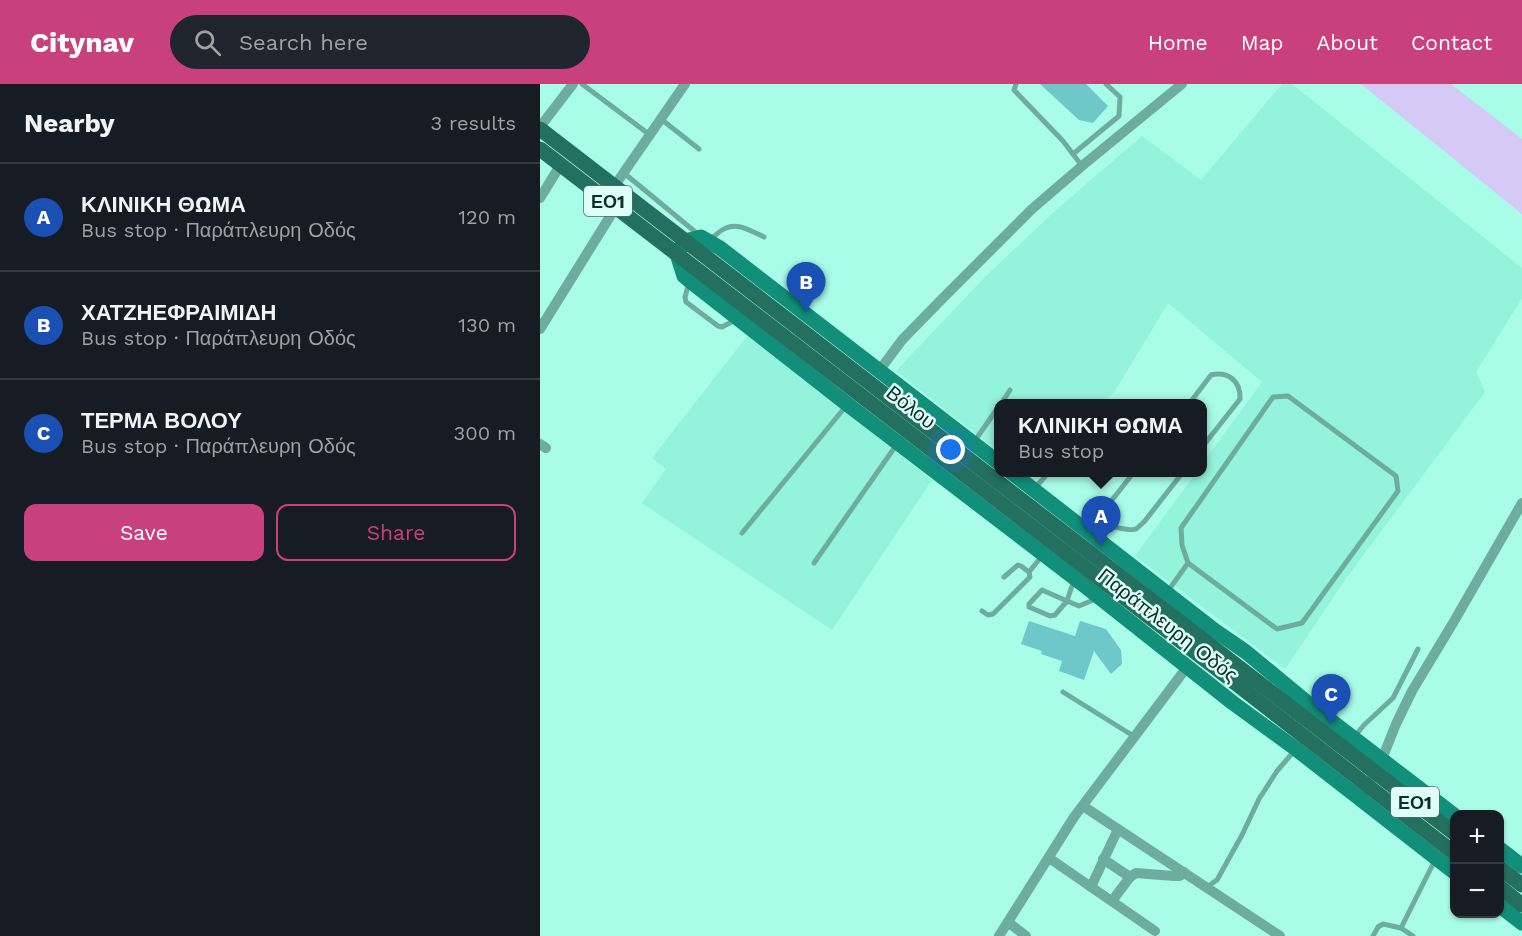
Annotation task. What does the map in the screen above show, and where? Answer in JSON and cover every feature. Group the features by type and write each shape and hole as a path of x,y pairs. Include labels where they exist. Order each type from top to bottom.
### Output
{"main road":[{"name":"Βόλου","path":"540,128 615,196 1365,793 1450,850"},
{"name":"Βόλου","path":"540,149 561,165 615,196"},
{"name":"Βόλου","path":"681,247 1379,765 1450,829"},
{"path":"1504,871 1522,885"}],"street":[{"path":"540,128 573,84"},
{"path":"540,329 615,196 624,173 685,84"},
{"path":"879,371 902,340 1032,209 1176,86"},
{"path":"540,198 561,165"},
{"path":"681,247 705,239 994,459"},
{"name":"Παράπλευρη Οδός","path":"681,247 684,276 690,281 1233,703 1296,749 1365,793 1450,868"},
{"name":"Παράπλευρη Οδός","path":"1017,477 1091,527 1107,547 1246,652 1354,738 1379,765 1450,811"},
{"path":"1365,793 1412,692 1520,510"},
{"path":"999,936 1083,806 1186,667"},
{"path":"1083,806 1280,936"},
{"path":"1091,887 1118,829"},
{"path":"1504,852 1522,866"},
{"path":"1049,858 1155,931"},
{"path":"1103,859 1130,877"},
{"path":"1112,901 1130,877 1136,873 1178,876 1184,872"},
{"path":"1511,906 1522,923"},
{"path":"1008,922 1026,936"}],"lane":[{"path":"582,84 650,135"},
{"path":"1016,84 1014,90 1063,141 1082,166"},
{"path":"1073,154 1119,116 1120,97 1106,84"},
{"path":"661,119 699,149"},
{"path":"624,173 705,239 732,226 742,227 764,237"},
{"path":"1193,399 1211,375 1224,374 1233,378 1240,389 1240,399 1207,441"},
{"path":"1004,399 1010,390"},
{"path":"1288,396 1396,476 1398,491 1302,623 1277,628 1188,563 1182,545 1181,528 1273,397 1288,396"},
{"path":"742,533 847,404"},
{"path":"973,443 994,413"},
{"path":"813,563 898,443"},
{"path":"1033,489 1044,477"},
{"path":"1091,527 1130,477"},
{"path":"1091,527 1103,524 1137,529 1179,477"},
{"path":"1103,524 1107,547"},
{"path":"982,611 988,615 993,614 1030,577 1029,572 1043,555"},
{"path":"1167,593 1188,563"},
{"path":"1004,577 1018,565 1029,572"},
{"path":"1075,578 1067,601 1058,613 1050,616 1030,609 1029,606 1042,590 1067,601 1079,606 1099,597"},
{"path":"1354,738 1364,725 1393,698 1418,649"},
{"path":"1063,692 1135,737"},
{"path":"1207,887 1217,880 1259,799 1277,771 1296,749"},
{"path":"1401,928 1436,857"},
{"path":"1373,936 1378,927 1383,924 1401,928 1413,936"}],"shaded area":[{"path":"1282,84 1292,84 1522,268 1522,298 1476,372 1485,392 1347,577 1285,669 1135,556 1193,477 1207,477 1207,458 1262,382 1168,303 1115,391 1107,399 994,399 994,448 896,371 985,277 1056,210 1142,136 1201,180"},
{"path":"1361,84 1451,84 1522,139 1522,214"},
{"path":"748,335 932,480 832,630 642,503 666,469 652,458"}],"building":[{"path":"1040,84 1086,84 1108,106 1093,123 1079,120"},
{"path":"1029,621 1075,636 1080,621 1106,629 1121,650 1122,664 1111,674 1094,651 1084,680 1059,671 1062,661 1021,644"}],"place":[{"name":"ΧΑΤΖΗΕΦΡΑΙΜΙΔΗ","path":"806,312"},
{"name":"ΚΛΙΝΙΚΗ ΘΩΜΑ","path":"1101,546"},
{"name":"ΤΕΡΜΑ ΒΟΛΟΥ","path":"1331,724"}]}
